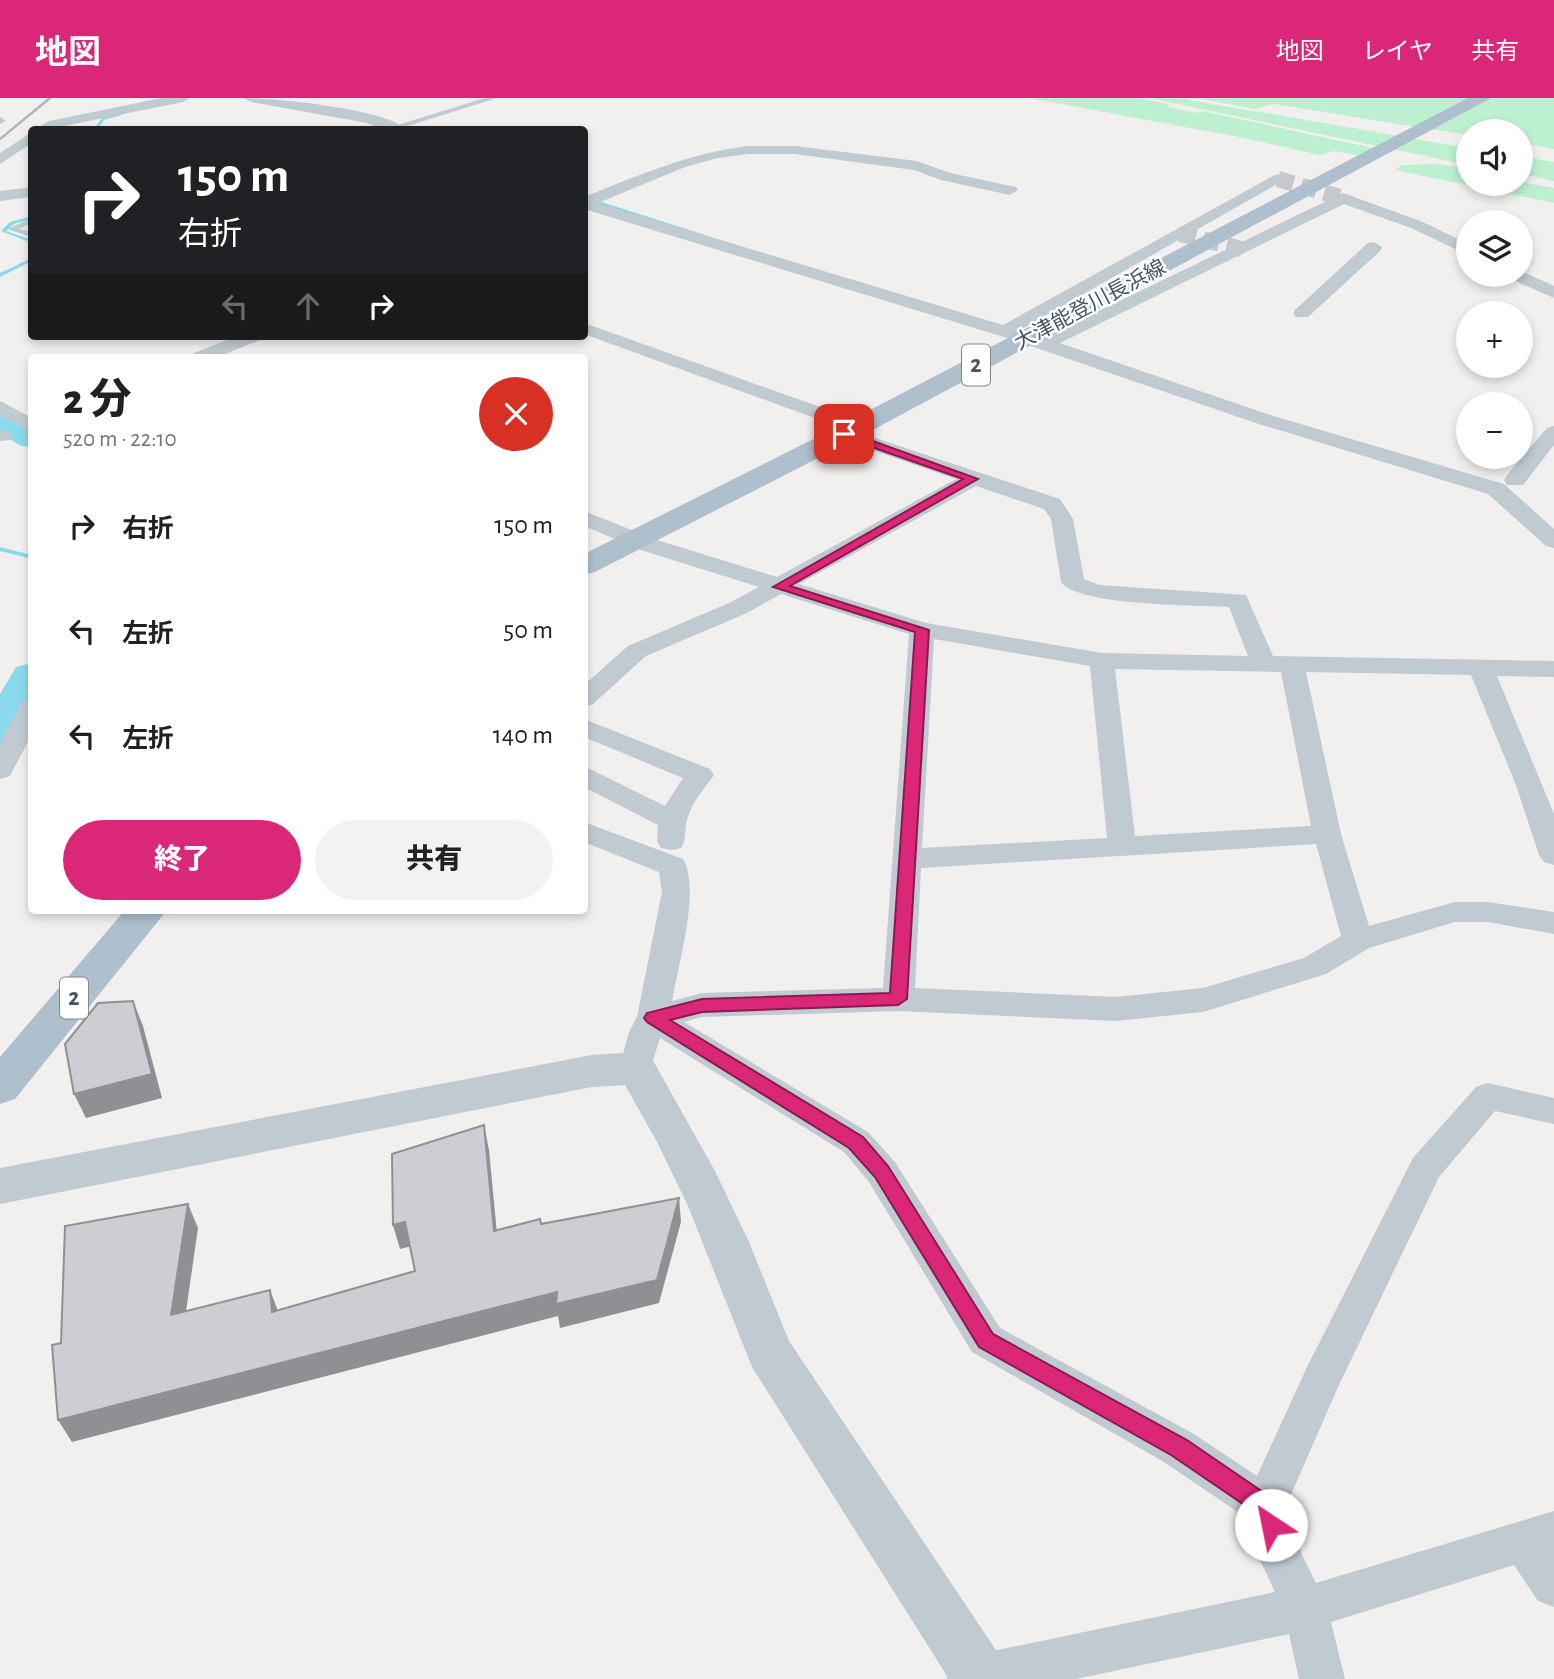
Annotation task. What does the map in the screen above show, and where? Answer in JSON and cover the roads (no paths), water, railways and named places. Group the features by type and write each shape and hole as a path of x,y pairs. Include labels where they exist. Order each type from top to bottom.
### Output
{"main road":[{"name":"大津能登川長浜線","path":"588,564 851,431 1482,98"},
{"name":"2","path":"0,1087 144,914"}],"street":[{"path":"57,126 183,98"},
{"path":"251,98 370,119 388,126"},
{"path":"47,126 76,105"},
{"path":"0,160 28,140"},
{"path":"588,202 680,164 718,154 748,150 795,150 917,166 946,177 1010,190"},
{"path":"1026,339 1010,328 1278,179"},
{"path":"0,196 28,192"},
{"path":"1026,339 1343,198 1417,225 1456,244"},
{"path":"588,202 1026,339 1263,419 1496,489 1554,541"},
{"path":"1302,313 1374,247"},
{"path":"1533,283 1554,293"},
{"path":"588,330 972,479 1052,504 1062,519 1073,582 1083,588 1098,592 1238,600 1278,664 1358,940"},
{"path":"205,352 241,340"},
{"path":"0,407 16,432"},
{"path":"1515,480 1554,432"},
{"path":"588,695 637,651 738,608 779,587 972,479"},
{"path":"588,520 637,540 779,587 922,630 1102,661 1554,669"},
{"path":"898,999 922,630"},
{"path":"1102,661 1122,845"},
{"path":"1481,668 1542,787 1554,855"},
{"path":"0,770 28,714"},
{"path":"588,729 700,775 680,803 672,821 673,866 677,892 653,1018 645,1032 636,1068 667,1116 748,1294 769,1352 977,1678 1305,1608 1539,1537 1554,1585"},
{"path":"588,777 672,821"},
{"path":"588,833 673,866"},
{"path":"907,859 1327,834"},
{"path":"653,1018 702,1005 898,999 1116,1009 1203,1000 1315,966 1358,940 1455,912 1488,912 1554,923"},
{"path":"653,1018 856,1142 882,1172 986,1340 1179,1448 1265,1506 1283,1562 1305,1608 1322,1679"},
{"path":"0,1186 592,1071 636,1068"},
{"path":"1265,1506 1321,1380 1426,1168 1488,1096 1554,1111"}],"lane":[{"path":"400,126 493,98"},
{"path":"6,229 28,221"},
{"path":"6,229 28,234"}],"waterway":[{"path":"98,126 103,119 121,114"},
{"path":"590,200 703,235"},
{"path":"28,218 12,223 3,231 28,240"},
{"path":"0,275 28,261"},
{"path":"0,416 28,434"},
{"path":"0,549 28,556"},
{"path":"0,741 28,685"}],"tunnel":[{"path":"1278,179 1343,198"},
{"path":"1180,234 1242,249"}],"railway":[{"path":"0,139 50,98"}]}
